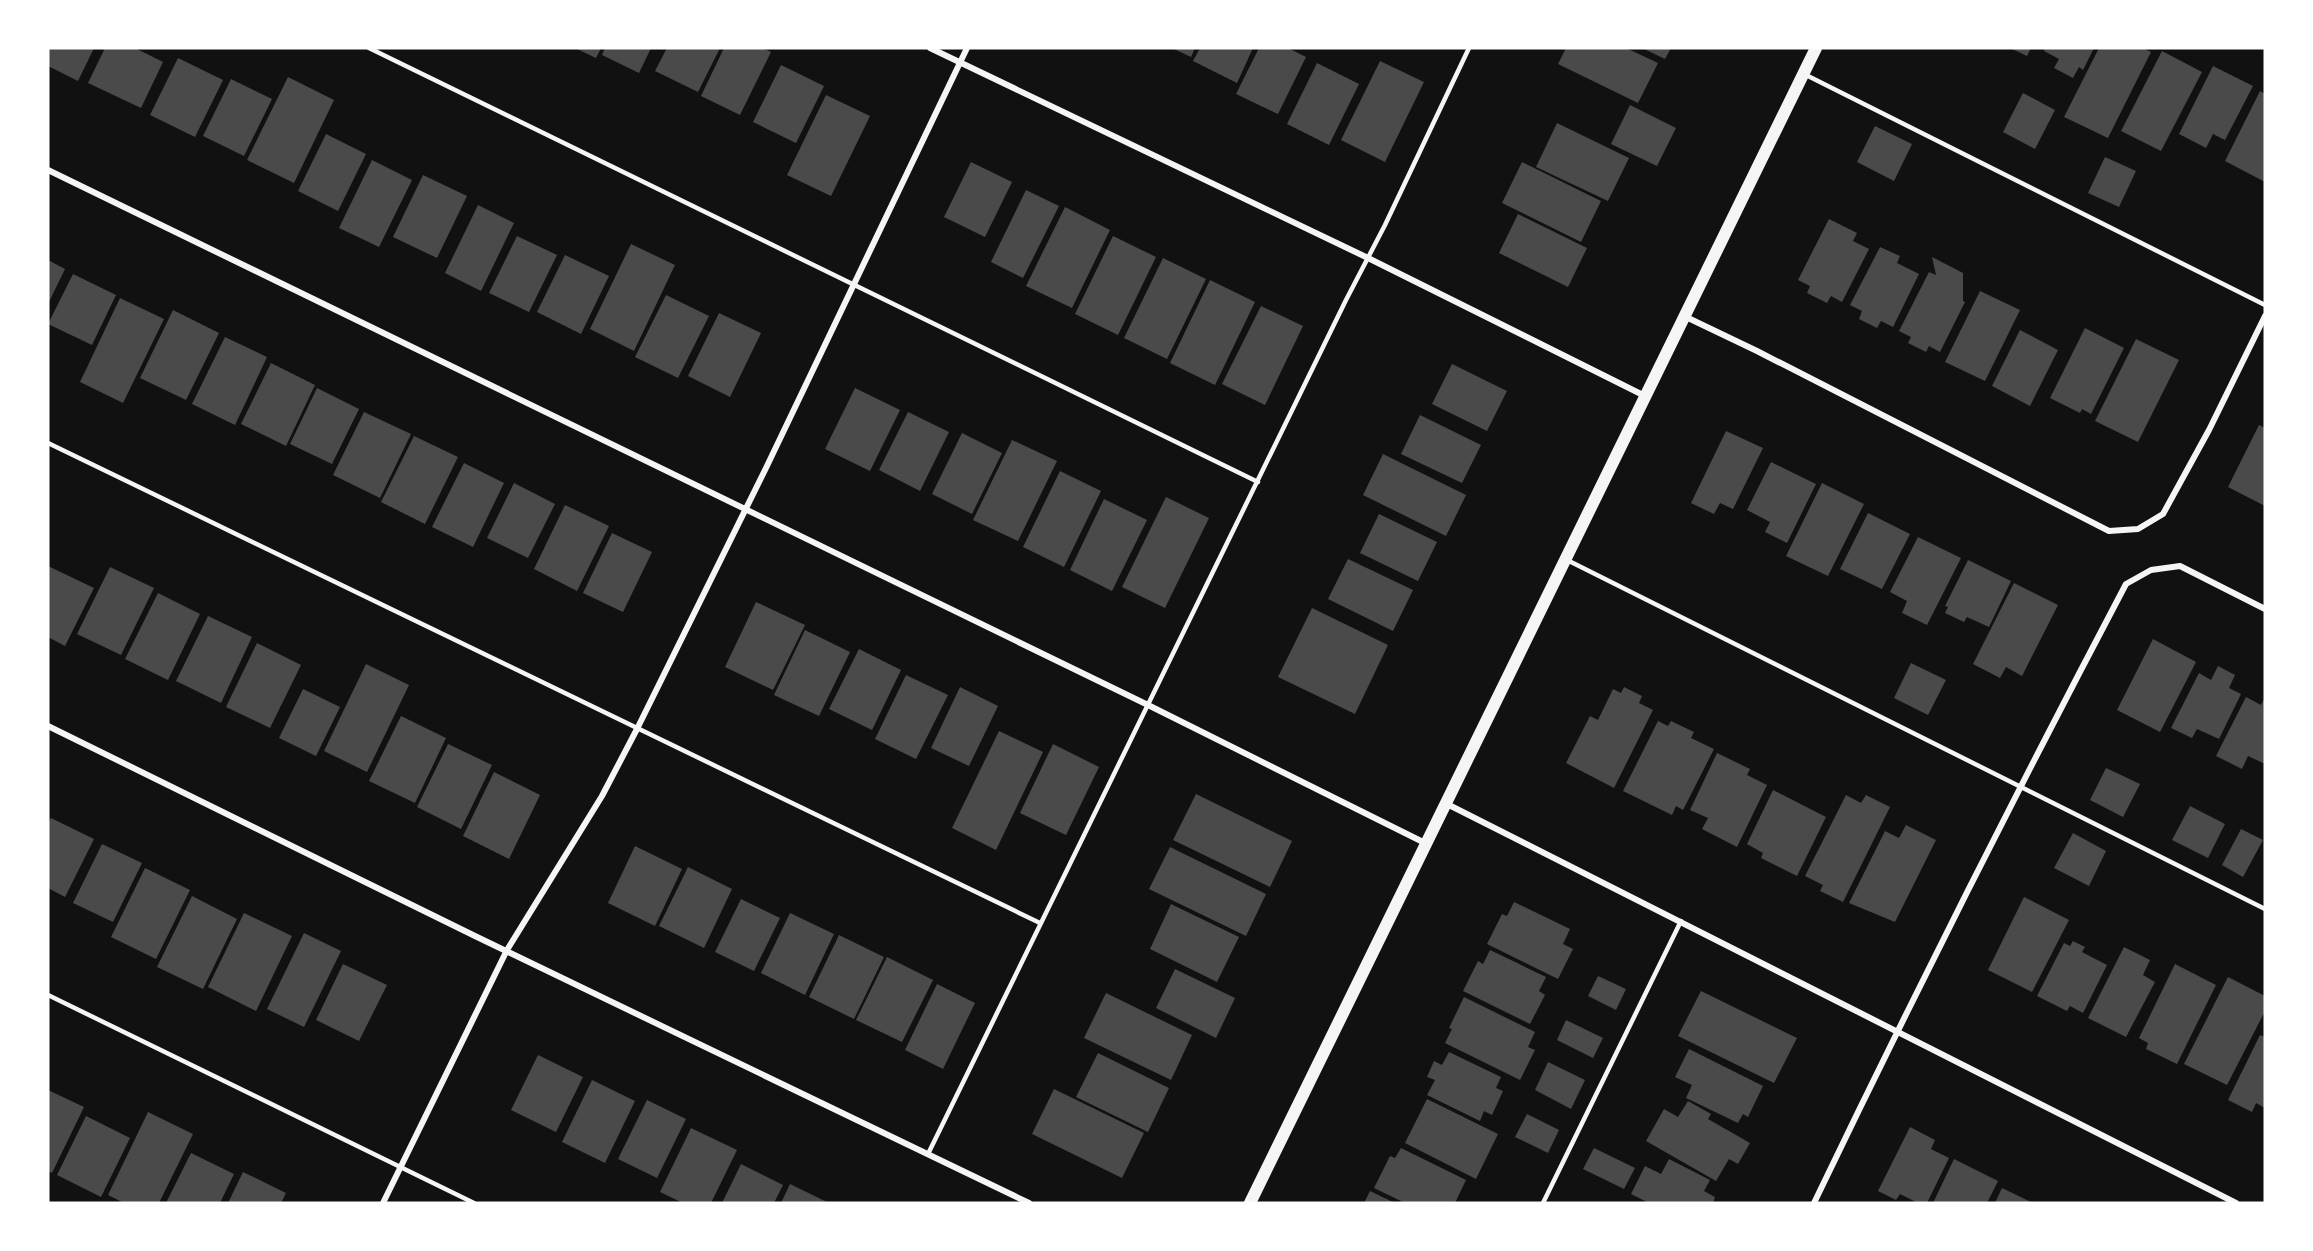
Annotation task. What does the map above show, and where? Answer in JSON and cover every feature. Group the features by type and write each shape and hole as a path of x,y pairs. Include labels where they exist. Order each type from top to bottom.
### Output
{"main road":[{"path":"1250,1203 1428,844 1816,48"}],"street":[{"path":"930,48 1368,258 1647,397"},
{"path":"383,1203 507,951 602,796 637,729 855,285 967,48"},
{"path":"48,170 1148,705 1428,844"},
{"path":"1686,317 2109,531 2138,529 2163,514 2209,430 2265,316"},
{"path":"1814,1203 2020,786 2126,584 2151,570 2180,566 2265,609"},
{"path":"48,726 1029,1203"},
{"path":"1447,804 2236,1203"}],"lane":[{"path":"369,48 1258,482"},
{"path":"928,1154 1368,258 1468,48"},
{"path":"1804,74 2265,305"},
{"path":"48,444 1040,923"},
{"path":"1566,559 2265,909"},
{"path":"1543,1203 1681,921"},
{"path":"48,995 474,1203"}],"building":[{"path":"48,48 94,48 78,81 48,66"},
{"path":"105,48 135,48 163,62 141,108 88,83"},
{"path":"575,48 601,48 596,58"},
{"path":"605,48 651,48 639,73 602,55"},
{"path":"667,48 720,48 698,92 655,71"},
{"path":"724,48 763,48 771,52 740,115 701,96"},
{"path":"1172,48 1195,48 1191,57"},
{"path":"1200,48 1253,48 1237,83 1193,61"},
{"path":"1259,48 1288,48 1306,57 1278,114 1236,94"},
{"path":"1566,48 1626,48 1658,63 1638,103 1558,64"},
{"path":"1642,48 1671,48 1665,59"},
{"path":"2010,48 2031,48 2027,56"},
{"path":"2045,48 2094,48 2083,70 2079,67 2073,78 2054,68 2059,59 2044,51"},
{"path":"2099,48 2143,48 2151,52 2108,138 2064,117"},
{"path":"2162,51 2202,72 2161,151 2121,131"},
{"path":"178,58 223,80 195,137 150,115"},
{"path":"1380,61 1424,82 1385,162 1341,140"},
{"path":"1317,63 1359,84 1329,145 1287,124"},
{"path":"781,65 824,86 796,143 753,122"},
{"path":"2213,66 2253,86 2225,140 2213,134 2206,148 2179,134"},
{"path":"288,77 334,100 294,183 247,160"},
{"path":"231,79 272,99 244,156 203,136"},
{"path":"2260,91 2265,94 2265,182 2225,161"},
{"path":"2023,93 2055,110 2035,149 2003,132"},
{"path":"826,95 870,116 831,196 787,175"},
{"path":"1630,105 1676,128 1657,166 1611,144"},
{"path":"1557,123 1629,158 1608,201 1536,167"},
{"path":"1875,126 1912,144 1894,181 1857,162"},
{"path":"326,134 366,154 338,211 298,191"},
{"path":"2105,157 2136,171 2119,207 2088,193"},
{"path":"372,160 412,180 379,247 339,228"},
{"path":"971,162 1012,182 985,237 944,217"},
{"path":"1522,162 1601,201 1581,242 1502,203"},
{"path":"423,175 467,196 437,258 393,237"},
{"path":"1026,190 1059,206 1023,278 991,262"},
{"path":"478,205 514,223 481,291 445,273"},
{"path":"1065,207 1110,230 1072,308 1026,286"},
{"path":"1518,214 1587,248 1568,287 1499,253"},
{"path":"1829,219 1857,233 1853,241 1869,249 1842,302 1831,296 1827,303 1807,293 1810,286 1798,280"},
{"path":"517,236 557,255 529,312 489,293"},
{"path":"1113,236 1156,257 1118,335 1075,314"},
{"path":"631,244 675,265 634,351 590,329"},
{"path":"1880,247 1900,256 1897,263 1919,274 1893,327 1881,321 1877,328 1859,319 1862,311 1850,305"},
{"path":"565,255 609,276 581,334 537,312"},
{"path":"1932,257 1963,273 1963,301 1965,302 1940,352 1929,346 1926,352 1908,343 1911,337 1899,331 1929,272 1936,275"},
{"path":"1163,258 1206,279 1167,359 1124,338"},
{"path":"48,260 65,269 48,304"},
{"path":"73,274 116,295 92,345 48,324"},
{"path":"1210,280 1255,302 1215,385 1170,363"},
{"path":"1980,291 2020,310 1985,381 1945,362"},
{"path":"666,295 709,316 678,378 635,357"},
{"path":"120,298 164,319 123,403 80,382"},
{"path":"1261,306 1303,326 1265,405 1222,384"},
{"path":"173,310 219,333 186,400 140,378"},
{"path":"719,313 761,333 730,397 688,376"},
{"path":"2085,328 2124,348 2091,414 2082,409 2080,413 2050,398"},
{"path":"2020,330 2058,350 2030,406 1992,386"},
{"path":"225,337 267,357 235,425 192,404"},
{"path":"2136,339 2179,360 2138,442 2095,421"},
{"path":"271,363 315,385 286,446 241,424"},
{"path":"1452,364 1507,391 1487,431 1432,404"},
{"path":"317,388 359,409 332,464 290,444"},
{"path":"855,388 900,410 870,471 825,449"},
{"path":"364,412 411,434 380,498 333,475"},
{"path":"908,412 949,432 920,491 879,470"},
{"path":"1420,415 1481,445 1462,483 1401,454"},
{"path":"2259,425 2265,428 2265,506 2228,487"},
{"path":"1726,431 1763,448 1733,509 1720,503 1714,514 1691,503"},
{"path":"962,433 1002,453 972,514 932,494"},
{"path":"414,436 458,457 425,524 381,502"},
{"path":"1012,440 1057,461 1018,541 973,520"},
{"path":"1383,454 1466,495 1446,536 1363,495"},
{"path":"1771,462 1816,484 1787,543 1765,532 1770,522 1747,510"},
{"path":"464,463 504,483 473,547 432,527"},
{"path":"1060,471 1101,491 1064,567 1023,547"},
{"path":"514,483 555,504 528,558 487,538"},
{"path":"1822,483 1864,504 1828,576 1786,556"},
{"path":"1166,497 1209,518 1165,608 1122,587"},
{"path":"1104,499 1147,520 1112,591 1070,570"},
{"path":"565,505 609,526 577,591 534,569"},
{"path":"1868,513 1910,534 1882,589 1840,569"},
{"path":"1379,514 1437,542 1418,581 1360,553"},
{"path":"612,533 652,552 623,612 583,593"},
{"path":"1918,537 1961,558 1927,625 1902,613 1907,601 1890,592"},
{"path":"1348,559 1413,590 1393,631 1328,599"},
{"path":"1968,560 2011,581 1989,627 1967,617 1964,622 1945,613 1948,607 1945,606"},
{"path":"48,566 94,588 65,646 48,637"},
{"path":"110,567 154,588 121,655 77,634"},
{"path":"2014,583 2058,605 2022,676 2006,667 2000,678 1973,664"},
{"path":"158,593 200,614 168,680 125,659"},
{"path":"756,602 805,625 773,690 725,667"},
{"path":"1312,608 1388,645 1355,714 1278,677"},
{"path":"208,616 252,637 221,703 176,681"},
{"path":"805,630 850,652 819,716 774,695"},
{"path":"2153,639 2196,662 2160,732 2117,710"},
{"path":"257,643 301,665 270,728 226,707"},
{"path":"859,649 901,670 872,730 829,709"},
{"path":"1911,663 1946,680 1928,715 1894,698"},
{"path":"366,664 409,685 367,772 324,751"},
{"path":"2218,666 2235,675 2229,688 2241,694 2219,739 2197,729 2192,738 2171,728 2199,673 2211,680"},
{"path":"906,675 948,695 916,759 875,739"},
{"path":"960,687 998,706 969,766 931,748"},
{"path":"1624,687 1642,696 1639,703 1653,710 1614,788 1566,763 1590,716 1598,720 1613,689 1621,693"},
{"path":"303,689 340,707 316,756 279,738"},
{"path":"2246,697 2261,705 2265,697 2265,764 2248,756 2242,769 2216,756"},
{"path":"401,716 446,738 415,803 369,781"},
{"path":"1658,721 1668,726 1671,721 1694,732 1691,738 1714,749 1683,810 1676,806 1672,815 1623,791"},
{"path":"999,731 1043,752 996,850 952,828"},
{"path":"448,744 492,765 461,829 417,807"},
{"path":"1053,744 1099,767 1066,835 1020,813"},
{"path":"1717,753 1750,769 1747,775 1767,785 1737,847 1702,829 1708,818 1690,810"},
{"path":"2106,768 2140,784 2123,817 2090,800"},
{"path":"494,772 540,795 509,859 463,836"},
{"path":"1773,790 1826,817 1797,876 1761,858 1763,853 1747,844"},
{"path":"1196,794 1292,841 1270,887 1173,840"},
{"path":"1846,795 1861,803 1866,795 1890,807 1843,902 1820,891 1823,885 1805,876"},
{"path":"2190,806 2225,824 2208,858 2172,840"},
{"path":"51,818 94,839 65,897 48,888 48,823"},
{"path":"1906,825 1936,840 1895,922 1849,903 1885,831 1899,838"},
{"path":"2241,829 2263,840 2243,877 2222,865"},
{"path":"2073,833 2106,851 2089,886 2054,868"},
{"path":"102,844 142,863 113,922 73,903"},
{"path":"635,846 682,869 655,926 608,903"},
{"path":"1170,847 1266,894 1246,936 1149,889"},
{"path":"688,867 732,889 704,948 659,926"},
{"path":"145,868 190,890 156,959 111,937"},
{"path":"192,896 237,919 203,989 157,967"},
{"path":"2024,897 2069,920 2032,992 1988,970"},
{"path":"741,899 780,918 754,971 715,952"},
{"path":"1514,902 1570,929 1563,944 1573,949 1558,979 1487,944 1502,914 1507,916"},
{"path":"1171,904 1239,937 1217,982 1150,949"},
{"path":"244,913 292,936 256,1011 208,987"},
{"path":"790,913 834,934 805,995 761,973"},
{"path":"304,933 341,951 304,1027 267,1009"},
{"path":"839,935 884,957 854,1019 809,997"},
{"path":"2073,941 2085,947 2082,952 2107,965 2083,1013 2070,1006 2067,1011 2037,996 2064,943 2070,946"},
{"path":"2124,947 2150,960 2143,975 2155,982 2126,1037 2088,1018"},
{"path":"1490,950 1546,977 1539,991 1545,995 1530,1024 1463,991 1478,961 1483,964"},
{"path":"887,957 933,980 902,1042 856,1020"},
{"path":"343,964 387,985 359,1041 316,1020"},
{"path":"2175,964 2216,985 2177,1064 2146,1049 2148,1043 2139,1038"},
{"path":"1175,969 1235,998 1216,1038 1156,1008"},
{"path":"1598,976 1626,989 1616,1010 1588,996"},
{"path":"2228,977 2265,996 2265,1011 2227,1085 2184,1064"},
{"path":"937,984 975,1003 943,1069 905,1050"},
{"path":"1701,991 1797,1038 1774,1083 1678,1036"},
{"path":"1106,993 1192,1035 1171,1080 1084,1038"},
{"path":"1464,997 1535,1032 1528,1047 1535,1050 1520,1080 1445,1043 1452,1029 1449,1028"},
{"path":"1566,1020 1603,1038 1593,1058 1557,1040"},
{"path":"2260,1035 2265,1037 2265,1108 2256,1103 2252,1112 2228,1100"},
{"path":"1689,1049 1763,1086 1748,1117 1743,1114 1738,1123 1686,1098 1692,1085 1675,1077"},
{"path":"1449,1052 1501,1077 1496,1088 1503,1091 1492,1115 1484,1111 1480,1121 1427,1095 1435,1080 1427,1077 1434,1061 1442,1065"},
{"path":"1098,1053 1169,1088 1148,1132 1076,1097"},
{"path":"538,1055 583,1077 556,1132 511,1110"},
{"path":"1548,1062 1585,1080 1571,1109 1535,1090"},
{"path":"592,1080 635,1101 605,1163 562,1142"},
{"path":"1054,1089 1144,1133 1122,1178 1032,1134"},
{"path":"48,1090 84,1107 52,1173 48,1171"},
{"path":"1427,1099 1498,1134 1476,1179 1405,1143"},
{"path":"647,1100 686,1119 657,1178 618,1159"},
{"path":"1688,1101 1711,1114 1708,1119 1750,1143 1738,1164 1729,1159 1716,1181 1646,1141 1664,1109 1678,1117"},
{"path":"148,1112 193,1134 159,1203 124,1203 108,1195"},
{"path":"1527,1114 1559,1130 1548,1153 1515,1137"},
{"path":"86,1116 130,1138 101,1197 57,1175"},
{"path":"1910,1127 1935,1140 1931,1149 1949,1158 1927,1203 1918,1203 1900,1194 1896,1200 1878,1191"},
{"path":"691,1128 737,1150 711,1203 683,1203 660,1192"},
{"path":"1401,1148 1466,1180 1455,1203 1405,1203 1374,1188 1390,1156 1395,1158"},
{"path":"1594,1148 1635,1168 1624,1189 1583,1169"},
{"path":"191,1153 234,1174 220,1203 166,1203"},
{"path":"1669,1159 1710,1180 1704,1191 1715,1197 1713,1203 1649,1203 1631,1194 1645,1166 1661,1174"},
{"path":"1954,1159 1998,1181 1987,1203 1933,1203"},
{"path":"741,1164 783,1185 774,1203 722,1203"},
{"path":"243,1172 286,1193 281,1203 228,1203"},
{"path":"790,1184 829,1203 781,1203"},
{"path":"2002,1188 2033,1203 1995,1203"},
{"path":"1370,1191 1395,1203 1364,1203"}]}
